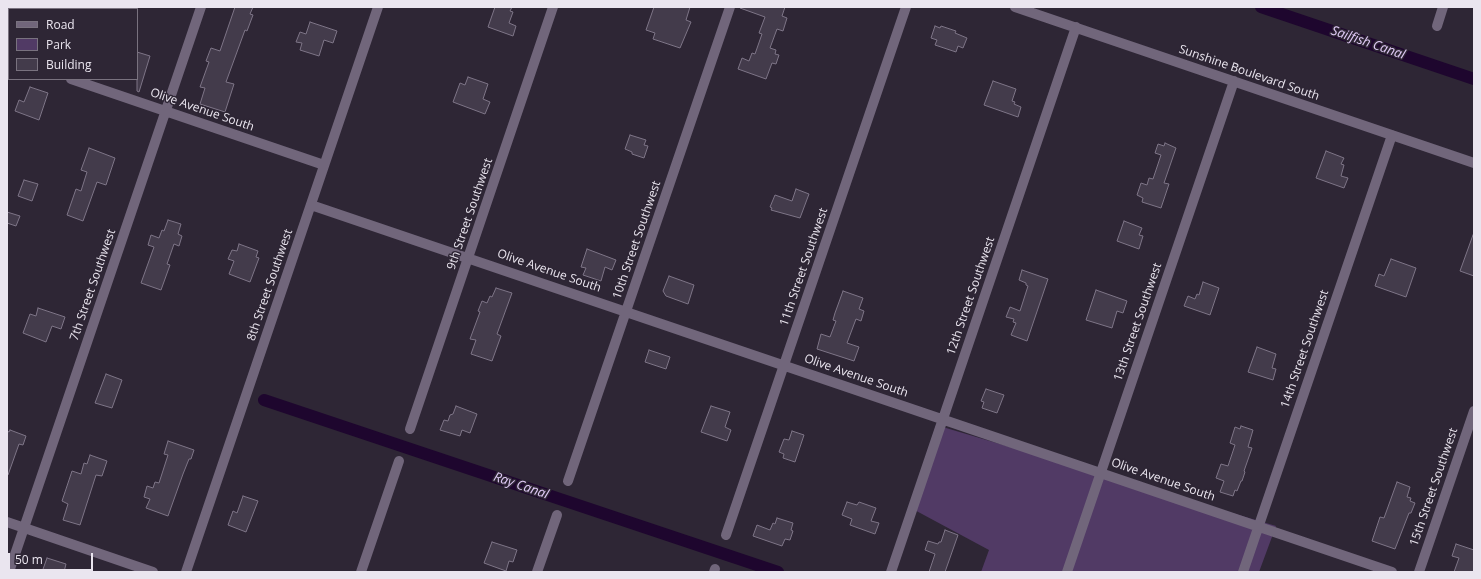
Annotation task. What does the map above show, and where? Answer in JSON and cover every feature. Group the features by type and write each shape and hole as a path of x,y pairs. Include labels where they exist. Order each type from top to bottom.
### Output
{"street":[{"name":"7th Street Southwest","path":"9,572 201,7"},
{"name":"8th Street Southwest","path":"186,572 378,7"},
{"name":"9th Street Southwest","path":"410,429 553,7"},
{"name":"10th Street Southwest","path":"568,481 730,7"},
{"name":"11th Street Southwest","path":"726,535 906,7"},
{"name":"Sunshine Boulevard South","path":"1015,7 1474,163"},
{"path":"1437,26 1443,7"},
{"name":"12th Street Southwest","path":"891,572 1076,28"},
{"name":"Olive Avenue South","path":"74,80 324,165"},
{"name":"13th Street Southwest","path":"1067,572 1234,81"},
{"name":"14th Street Southwest","path":"1243,572 1392,135"},
{"name":"Olive Avenue South","path":"311,205 1392,572"},
{"name":"15th Street Southwest","path":"1419,572 1474,411"},
{"path":"361,572 399,461"},
{"path":"538,572 557,515"},
{"path":"7,522 153,572"}],"green space":[{"path":"936,425 1276,526 1259,572 981,572 989,550 909,507"}],"building":[{"path":"235,7 253,7 250,14 253,15 247,31 245,30 226,82 234,84 225,112 200,104 205,88 200,87 209,62 206,61 211,48 220,51"},
{"path":"495,7 512,7 510,11 513,12 509,23 516,26 513,36 488,27"},
{"path":"654,7 690,7 686,20 691,22 680,48 653,39 655,33 646,30"},
{"path":"740,7 785,7 782,16 787,18 783,31 777,29 770,48 776,50 775,54 779,55 776,64 772,63 766,79 738,69 742,58 749,61 752,53 755,54 762,34 759,33 765,17"},
{"path":"310,22 337,31 333,43 324,40 319,56 300,50 302,43 296,42 300,32 306,34"},
{"path":"935,26 940,28 941,26 956,31 955,33 967,38 963,48 958,46 956,52 935,45 937,40 931,38"},
{"path":"138,52 150,56 139,92 137,91"},
{"path":"468,77 488,84 483,99 490,102 485,114 453,102 460,83 465,85"},
{"path":"993,81 1016,89 1012,101 1015,102 1014,104 1021,107 1018,117 984,105"},
{"path":"30,87 48,93 39,120 15,111 19,100 24,102"},
{"path":"630,135 646,140 644,145 648,146 644,158 632,154 632,152 625,149"},
{"path":"1165,143 1176,148 1164,183 1169,184 1161,208 1142,202 1143,198 1137,195 1141,183 1147,185 1149,178 1153,179 1161,155 1155,153 1158,144 1164,146"},
{"path":"89,148 115,158 106,185 97,182 83,221 67,215 76,189 81,191 87,172 81,170"},
{"path":"1326,151 1344,158 1341,164 1344,165 1341,176 1348,178 1344,188 1316,178"},
{"path":"24,180 38,184 32,201 18,196"},
{"path":"796,189 809,194 800,218 771,210 772,208 770,207 775,195 792,201"},
{"path":"7,212 20,216 16,226 7,223"},
{"path":"168,220 181,224 178,234 182,236 179,246 174,244 167,264 170,265 161,290 141,283 154,247 148,245 151,235 159,238 162,230 164,231"},
{"path":"1124,221 1142,228 1139,235 1143,236 1139,249 1117,241"},
{"path":"1474,235 1474,276 1460,271"},
{"path":"239,244 258,251 256,257 259,258 250,282 229,274 234,261 228,259 232,250 237,251"},
{"path":"587,249 616,260 612,270 605,267 601,281 583,275 586,268 581,267"},
{"path":"1391,259 1416,268 1406,297 1375,286 1379,274 1384,276"},
{"path":"1022,270 1048,279 1027,341 1011,335 1016,323 1013,322 1014,319 1006,317 1010,307 1020,311 1028,286 1026,283 1019,280"},
{"path":"669,276 694,285 688,304 666,296 663,291"},
{"path":"1203,282 1219,288 1210,315 1184,306 1188,296 1195,299 1197,294 1199,295"},
{"path":"496,288 512,293 497,334 501,336 492,361 471,354 476,340 470,339 480,312 478,311 482,301 487,303 490,296 492,297"},
{"path":"1096,290 1127,301 1123,313 1117,311 1112,328 1086,320"},
{"path":"843,291 863,298 859,309 864,311 861,321 856,319 847,343 859,347 854,361 817,349 821,334 830,337 836,321 833,320"},
{"path":"38,308 65,317 61,329 52,326 46,342 23,333 30,314 36,316"},
{"path":"1257,347 1276,354 1272,368 1276,369 1273,380 1248,372"},
{"path":"649,350 670,357 666,369 645,362"},
{"path":"106,374 122,380 112,408 95,403"},
{"path":"986,389 1004,395 997,413 982,408 984,402 981,401"},
{"path":"456,406 477,414 470,433 462,430 460,436 440,430 444,420 448,421"},
{"path":"711,406 730,412 725,427 731,430 727,441 701,432"},
{"path":"1241,426 1253,430 1248,447 1252,448 1242,481 1237,491 1235,490 1233,496 1220,492 1224,481 1216,478 1221,464 1228,466 1235,445 1230,443 1235,427 1240,429"},
{"path":"10,430 26,436 23,445 19,444 8,475 7,431 9,432"},
{"path":"792,431 804,435 795,462 783,458 784,454 779,452 784,439 789,440"},
{"path":"168,441 194,450 183,474 168,516 146,508 150,499 144,497 147,486 153,488 155,482 159,483 168,455 164,454"},
{"path":"90,455 107,461 102,476 96,475 80,525 63,520 68,504 62,501 72,471 81,474 84,463 87,464"},
{"path":"1397,482 1410,487 1407,497 1411,498 1410,501 1415,503 1411,513 1409,513 1395,549 1372,541 1380,517 1384,518"},
{"path":"243,496 258,501 246,532 228,525 233,511 237,513"},
{"path":"847,502 857,505 859,502 876,508 871,521 879,523 875,534 850,525 852,519 842,515"},
{"path":"777,518 793,523 791,530 793,531 790,540 785,539 782,546 753,536 757,525 770,530 773,523 775,524"},
{"path":"945,530 958,535 945,572 929,572 935,554 925,550 928,541 938,544 941,542"},
{"path":"492,542 517,550 513,562 509,561 506,571 484,563"},
{"path":"1456,544 1474,550 1474,572 1454,572 1459,558 1452,556"},
{"path":"47,558 66,564 64,572 42,572"}],"waterway":[{"name":"Sailfish Canal","path":"1261,7 1474,79"},
{"name":"Ray Canal","path":"264,400 778,572"}]}
